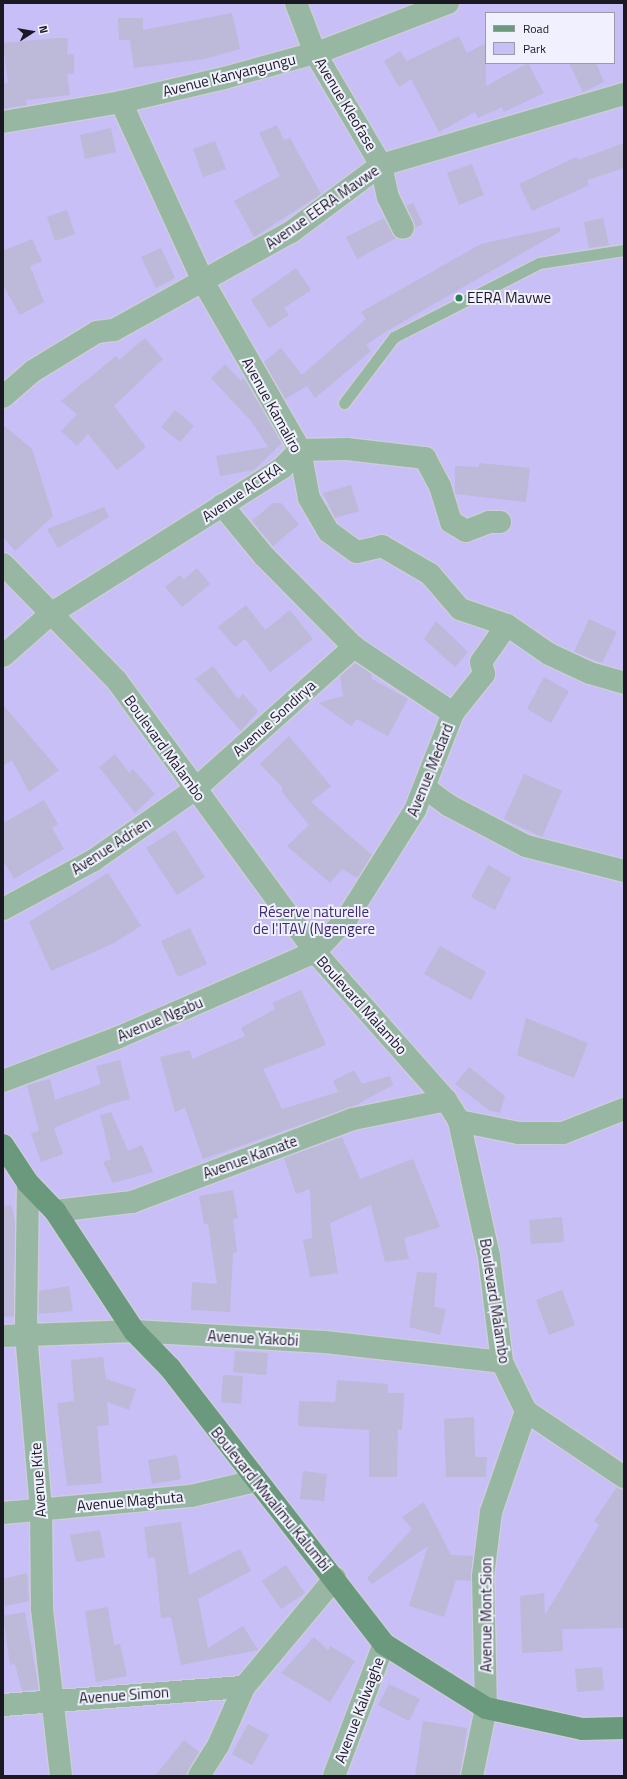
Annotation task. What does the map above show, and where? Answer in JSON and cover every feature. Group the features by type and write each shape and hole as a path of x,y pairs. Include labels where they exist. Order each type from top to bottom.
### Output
{"street":[{"name":"Avenue Kleofase","path":"296,3 315,53 381,165 388,197 403,228"},
{"name":"Avenue Kanyangungu","path":"3,122 121,102 315,53 448,3"},
{"name":"Avenue EERA Mavwe","path":"3,397 33,371 97,332 114,330 204,283 291,232 381,165 624,94"},
{"name":"Avenue Kamaliro","path":"121,102 204,283 300,450 309,498 329,532 357,552 382,546 430,574 460,609 507,625 549,654 590,673 624,683"},
{"path":"300,450 347,448 425,458 440,486 451,522 466,531 489,522 500,522"},
{"name":"Avenue ACEKA","path":"3,656 52,613 282,468 300,450"},
{"path":"222,505 264,556 354,646 453,713"},
{"name":"Boulevard Malambo","path":"3,564 117,681 194,790 315,952 446,1100 459,1121 489,1256 502,1362 526,1411 624,1477"},
{"name":"Avenue Medard","path":"315,952 347,918 416,810 453,713 484,674 481,662 507,625"},
{"name":"Avenue Sondirya","path":"194,790 354,646"},
{"path":"425,788 448,805 526,846 624,871"},
{"name":"Avenue Adrien","path":"3,909 94,860 194,790"},
{"name":"Avenue Ngabu","path":"3,1081 117,1038 315,952"},
{"name":"Avenue Kamate","path":"55,1211 132,1202 353,1119 446,1100"},
{"path":"459,1121 519,1133 563,1133 624,1109"},
{"name":"Boulevard Mwalimu Kalumbi","path":"3,1145 28,1183 55,1211 134,1331 170,1368 255,1481 334,1578 384,1644 486,1708 582,1729 624,1728"},
{"name":"Avenue Kite","path":"28,1183 26,1334 41,1509 42,1610 55,1700 62,1776"},
{"name":"Avenue Yakobi","path":"3,1336 134,1331 325,1342 502,1362"},
{"name":"Avenue Mont Sion","path":"472,1776 486,1708 483,1576 492,1512 526,1411"},
{"name":"Avenue Maghuta","path":"3,1513 191,1496 255,1481"},
{"path":"198,1776 218,1746 244,1687 334,1578"},
{"name":"Avenue Kalwaghe","path":"334,1776 352,1722 384,1644"},
{"name":"Avenue Simon","path":"3,1705 244,1687"}],"lane":[{"path":"344,403 394,336 538,263 624,250"}],"green space":[{"name":"Réserve naturelle de l'ITAV (Ngengere","path":"3,3 624,3 624,1776 3,1776"}],"building":[{"path":"232,13 240,49 205,59 134,68 130,40 119,40 118,18 143,18 143,30"},
{"path":"459,36 467,53 485,44 486,86 529,64 544,93 504,112 502,107 478,118 475,112 439,132 411,79 399,87 384,61 400,51 407,61"},
{"path":"68,38 67,54 74,54 74,74 67,74 70,95 26,100 27,105 3,109 3,84 8,83 3,43"},
{"path":"569,64 596,64 604,82 583,92"},
{"path":"277,125 284,140 290,138 321,194 254,237 234,201 280,176 259,133"},
{"path":"111,128 116,152 85,159 80,135"},
{"path":"215,141 226,169 203,177 193,149"},
{"path":"624,143 624,168 587,180 589,185 532,211 519,184 576,157 578,160"},
{"path":"472,164 484,195 459,205 447,173"},
{"path":"413,203 423,224 415,228 406,206"},
{"path":"67,210 75,234 55,241 47,217"},
{"path":"384,218 396,238 357,259 346,237"},
{"path":"603,218 609,245 589,248 584,222"},
{"path":"559,227 561,231 385,332 366,345 371,351 315,398 307,386 285,399 264,362 281,348 302,375 366,319 361,312 481,244"},
{"path":"32,239 42,261 30,266 44,302 20,315 3,285 3,251"},
{"path":"161,248 175,278 156,288 141,257"},
{"path":"296,268 311,290 284,308 289,315 269,328 251,300"},
{"path":"145,338 163,359 114,406 146,447 117,470 88,434 77,446 61,431 77,414 61,401 116,356 119,360"},
{"path":"225,364 241,381 244,378 282,443 254,470 220,476 216,456 268,447 251,421 211,378"},
{"path":"175,410 194,426 180,442 161,427"},
{"path":"3,425 32,449 53,516 15,551 3,537"},
{"path":"479,463 530,468 526,502 455,494 455,466 479,467"},
{"path":"351,485 359,511 335,518 323,493"},
{"path":"273,503 281,503 299,524 273,546 252,521"},
{"path":"104,507 109,517 58,548 47,529"},
{"path":"197,568 210,584 182,607 165,587 180,575 184,579"},
{"path":"246,605 265,630 290,610 313,639 270,672 245,639 235,647 218,627"},
{"path":"589,619 617,632 602,663 574,652"},
{"path":"436,621 468,652 455,667 424,639"},
{"path":"355,663 371,673 372,679 408,699 388,736 357,719 351,726 319,703 343,696 340,676"},
{"path":"213,666 238,699 243,694 258,711 241,731 195,679"},
{"path":"544,677 569,691 551,723 527,709"},
{"path":"3,705 59,770 29,792 12,760 3,766"},
{"path":"289,736 331,786 311,802 372,855 358,878 342,869 330,883 287,846 309,825 281,791 283,788 260,764"},
{"path":"115,754 129,773 133,769 155,794 135,813 99,767"},
{"path":"524,774 562,791 542,837 504,819"},
{"path":"44,800 58,824 52,828 64,849 14,879 3,860 3,823"},
{"path":"175,830 205,877 177,895 146,848"},
{"path":"488,865 511,878 495,910 471,897"},
{"path":"108,873 141,926 114,943 51,971 29,922"},
{"path":"190,928 207,964 178,977 161,941"},
{"path":"440,946 486,972 471,1000 424,974"},
{"path":"301,990 326,1045 263,1069 282,1109 338,1092 333,1081 354,1070 362,1084 390,1076 393,1085 354,1106 203,1159 185,1108 175,1112 160,1057 190,1050 192,1059 245,1036 241,1028 275,1009 272,1003"},
{"path":"526,1018 588,1043 574,1078 517,1055"},
{"path":"120,1060 130,1099 108,1105 54,1128 63,1154 41,1162 31,1133 39,1131 27,1085 50,1079 55,1100 101,1084 96,1066"},
{"path":"469,1067 505,1096 500,1113 489,1110 455,1084"},
{"path":"111,1112 128,1151 142,1145 153,1172 113,1183 103,1162 111,1159 100,1115"},
{"path":"342,1137 360,1179 413,1159 440,1227 404,1238 409,1259 385,1262 371,1205 330,1223 338,1273 310,1277 303,1240 312,1238 310,1189 296,1194 284,1158"},
{"path":"233,1190 238,1218 233,1219 237,1252 233,1253 230,1312 191,1310 192,1282 217,1284 208,1224 204,1224 199,1196"},
{"path":"11,1205 15,1221 14,1316 3,1317 3,1206"},
{"path":"562,1217 564,1242 531,1244 529,1220"},
{"path":"417,1272 437,1273 434,1307 446,1309 440,1335 409,1327"},
{"path":"69,1286 73,1311 39,1314 39,1291"},
{"path":"562,1290 575,1325 549,1335 536,1300"},
{"path":"235,1351 268,1353 266,1375 233,1372"},
{"path":"103,1357 106,1379 136,1389 129,1410 107,1402 109,1425 97,1426 102,1483 67,1486 57,1403 74,1401 71,1360"},
{"path":"223,1375 243,1376 241,1404 221,1402"},
{"path":"337,1380 388,1384 388,1393 404,1393 402,1430 398,1429 397,1477 369,1477 369,1430 298,1426 299,1401 335,1402"},
{"path":"474,1417 475,1457 487,1457 486,1477 446,1477 444,1419"},
{"path":"177,1455 181,1479 152,1484 148,1460"},
{"path":"303,1471 327,1474 324,1501 300,1499"},
{"path":"617,1487 624,1489 624,1628 562,1629 563,1651 522,1653 520,1596 544,1593 545,1615 599,1525 594,1521"},
{"path":"424,1502 451,1555 473,1556 471,1581 456,1580 444,1617 409,1606 428,1546 372,1584 367,1578 412,1529 402,1517"},
{"path":"181,1522 189,1575 240,1549 251,1571 198,1599 208,1648 243,1626 258,1650 181,1665 171,1617 161,1618 155,1557 148,1558 144,1527"},
{"path":"100,1530 105,1557 76,1562 70,1535"},
{"path":"286,1565 305,1593 281,1609 262,1581"},
{"path":"27,1573 29,1601 5,1606 3,1579"},
{"path":"108,1607 114,1645 120,1644 127,1676 96,1682 85,1611"},
{"path":"25,1612 39,1689 22,1691 15,1664 10,1665 3,1616"},
{"path":"314,1637 328,1650 330,1646 355,1661 330,1702 281,1673"},
{"path":"602,1667 604,1690 577,1692 575,1669"},
{"path":"389,1684 420,1699 409,1721 378,1705"},
{"path":"423,1721 467,1728 460,1776 415,1776"},
{"path":"248,1724 269,1735 252,1765 232,1754"},
{"path":"184,1740 199,1752 186,1776 155,1776"}],"place":[{"name":"EERA Mavwe","path":"459,298"}]}
